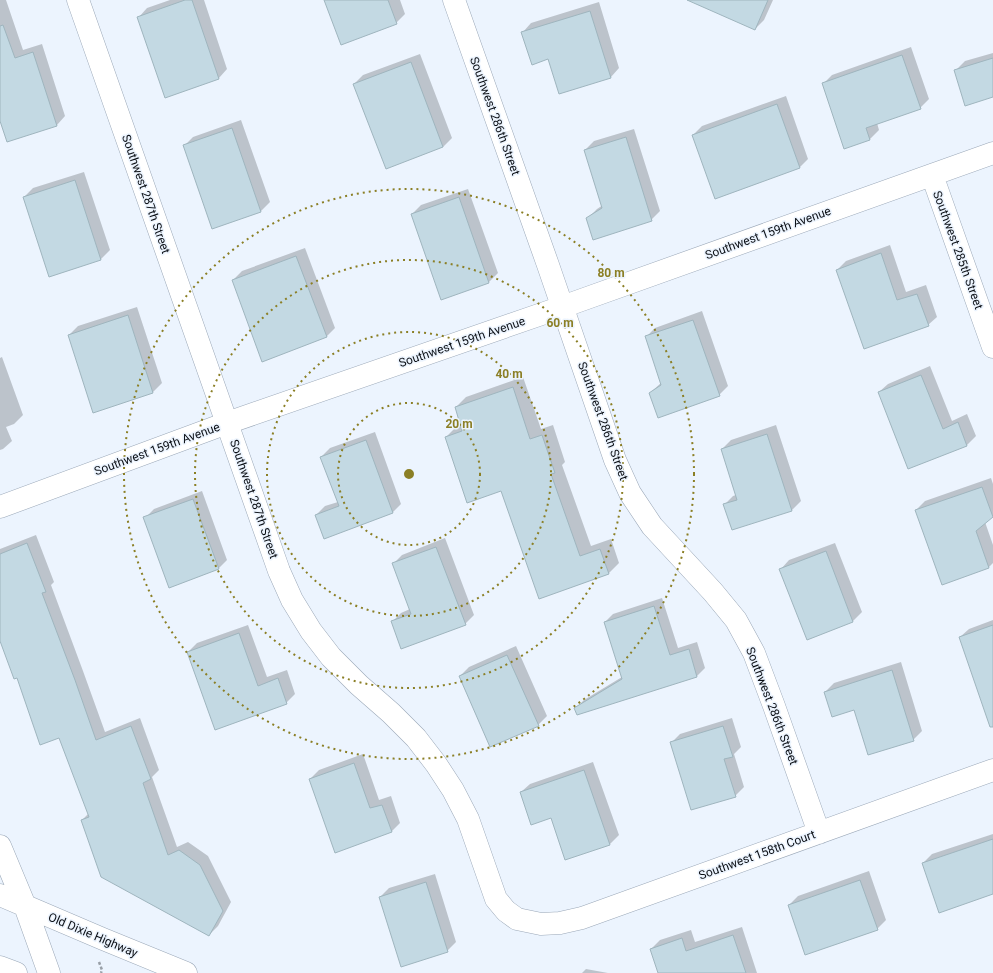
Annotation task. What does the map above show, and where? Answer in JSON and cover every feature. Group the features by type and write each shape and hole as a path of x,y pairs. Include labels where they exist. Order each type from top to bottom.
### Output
{"street":[{"name":"Southwest 287th Street","path":"78,0 279,571 292,600 311,631 331,657 411,733 436,764 453,790 468,819 496,899 506,911 517,919"},
{"name":"Southwest 286th Street","path":"454,0 615,460 630,493 652,526 713,592 736,620 754,652 819,833"},
{"name":"Southwest 159th Avenue","path":"0,507 227,423 562,307 993,153"},
{"name":"Southwest 285th Street","path":"932,174 993,347"},
{"name":"Southwest 158th Court","path":"517,919 541,924 560,923 582,918 993,770"},
{"path":"0,846 25,906 49,973"},
{"name":"Old Dixie Highway","path":"0,895 186,973"},
{"path":"0,967 16,973"}],"path":[{"path":"98,960 102,970 101,973"}],"building":[{"path":"185,0 192,0 219,79 165,98 137,17"},
{"path":"324,0 388,0 397,24 341,45"},
{"path":"687,0 768,0 755,30"},
{"path":"590,11 611,78 559,94 548,59 532,65 521,32"},
{"path":"3,25 15,58 33,52 57,126 7,142 0,121 0,26"},
{"path":"902,55 921,109 866,128 870,140 844,149 822,83"},
{"path":"993,58 993,97 965,106 954,70"},
{"path":"411,62 443,147 386,169 353,84"},
{"path":"777,104 800,168 715,199 692,135"},
{"path":"232,128 261,212 212,229 183,145"},
{"path":"626,137 652,221 593,240 586,218 602,208 584,150"},
{"path":"75,180 101,260 49,277 23,197"},
{"path":"459,197 489,283 441,300 411,214"},
{"path":"881,253 897,300 917,294 929,326 864,349 836,270"},
{"path":"296,256 327,337 262,362 232,280"},
{"path":"128,315 153,393 93,413 68,335"},
{"path":"693,320 720,396 658,418 649,393 661,385 645,336"},
{"path":"921,375 943,429 958,422 967,446 908,469 878,392"},
{"path":"513,387 530,439 542,435 555,473 551,474 580,556 600,549 609,574 539,599 501,491 467,503 445,437 462,431 455,407"},
{"path":"767,434 792,511 732,530 723,504 737,500 721,449"},
{"path":"366,440 393,513 324,539 315,515 339,506 320,457"},
{"path":"982,487 993,517 976,531 989,568 942,585 915,510"},
{"path":"193,499 219,569 169,588 143,517"},
{"path":"27,543 46,592 42,593 96,740 131,726 151,779 143,783 168,855 179,850 200,865 223,911 209,936 101,877 81,820 89,817 59,738 40,745 17,678 14,679 0,641 0,554"},
{"path":"436,547 466,625 401,649 391,621 411,614 392,563"},
{"path":"826,551 853,622 807,640 779,569"},
{"path":"654,606 670,655 689,649 697,677 577,715 574,708 622,679 604,622"},
{"path":"993,625 993,727 990,727 959,637"},
{"path":"239,633 258,686 278,678 287,704 215,730 187,652"},
{"path":"507,655 539,726 490,747 459,676"},
{"path":"892,670 914,741 868,755 854,710 832,717 824,692"},
{"path":"723,726 733,757 724,759 736,797 691,810 670,742"},
{"path":"354,763 370,808 382,805 392,832 335,853 309,779"},
{"path":"584,770 610,845 565,860 551,818 531,825 520,792"},
{"path":"993,839 993,894 939,913 922,863"},
{"path":"860,880 878,930 805,955 788,905"},
{"path":"426,882 448,952 401,967 379,897"},
{"path":"733,935 746,973 658,973 650,949 682,938 686,951"}]}
